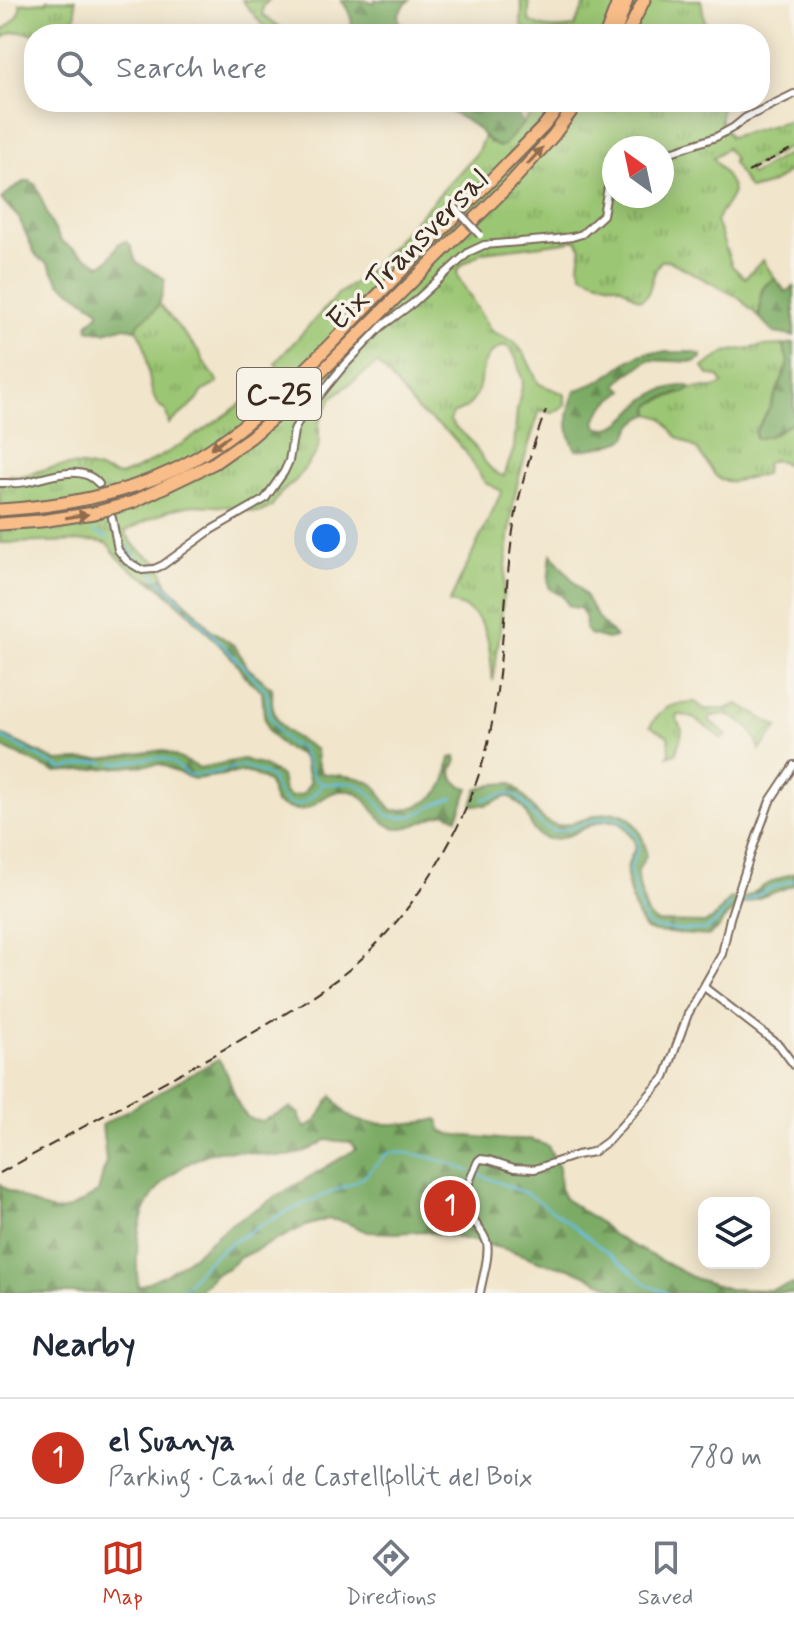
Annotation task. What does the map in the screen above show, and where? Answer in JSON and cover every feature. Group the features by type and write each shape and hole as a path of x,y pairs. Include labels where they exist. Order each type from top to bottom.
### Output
{"highway":[{"path":"611,24 617,0"},
{"path":"614,24 627,0"},
{"path":"632,24 644,0"},
{"name":"Eix Transversal","path":"0,510 39,508 127,489 175,469 242,427 351,323 534,137 555,112"},
{"name":"Eix Transversal","path":"0,524 94,513 133,502 214,463 251,437 287,406 498,195 572,112"}],"street":[{"path":"770,106 794,94"},
{"path":"674,151 716,137 757,112"},
{"path":"446,199 486,244"},
{"path":"112,518 116,544 121,554 135,567 150,570 163,565 225,521 261,503 269,495 291,456 298,422 319,394 382,326 413,303 469,252 486,244 582,234 603,215 604,208"},
{"path":"0,483 25,482 54,474 76,474 95,479 99,484"},
{"path":"480,1293 489,1248 465,1205 468,1186 478,1162 489,1160 514,1168 535,1169 593,1152 608,1141 665,1077 688,1014 722,954 736,900 770,801 794,765"},
{"path":"704,987 779,1045 794,1065"}],"green space":[{"path":"75,0 76,15 69,24 24,24 24,32 15,32 3,38 3,30 18,16 20,4"},
{"path":"242,0 269,0 263,6 262,14 276,24 259,21"},
{"path":"341,0 374,3 375,0 410,0 399,13 400,24 351,24"},
{"path":"520,0 526,0 529,20 536,24 521,24"},
{"path":"587,0 701,0 705,24 575,24"},
{"path":"449,112 517,112 523,124 499,147"},
{"path":"532,112 721,112 721,122 730,137 794,119 794,144 748,170 751,175 794,150 794,165 774,182 749,189 727,148 713,158 733,189 716,221 732,266 745,278 763,260 775,279 762,290 759,317 738,297 668,260 661,261 648,293 638,299 621,287 582,274 579,265 581,248 577,240 483,252 457,271 491,331 515,342 539,384 565,395 565,405 553,413 540,410 517,484 493,681 488,643 480,622 473,613 449,603 502,491 485,483 465,451 449,433 418,411 378,363 332,397 319,423 316,453 271,507 254,512 233,507 193,505 169,510 125,531 140,550 161,563 164,577 158,580 140,576 103,542 0,543 0,479 9,480 9,475 17,477 70,466 88,467 120,476 152,461 213,424 280,371 275,363 338,294 378,261 477,153 484,136 490,143 510,138","holes":["507,346 516,358 523,382 514,448 504,476 489,466 469,439 450,421 452,414 466,408 475,398 484,365 493,351"]},
{"path":"26,181 36,185 61,241 100,265 108,261 119,243 126,241 136,262 165,279 157,307 135,329 122,327 102,332 88,329 88,324 99,310 60,283 48,264 34,252 19,218 1,199"},
{"path":"775,279 786,292 794,286 794,336 774,333 759,317 762,290"},
{"path":"159,304 200,353 218,383 203,391 197,401 169,424 166,411 152,391 144,345 136,327"},
{"path":"794,343 794,421 769,436 756,439 757,429 787,368 783,345"},
{"path":"783,345 787,368 757,429 773,435 794,421 794,467 773,460 766,464 765,474 731,482 721,480 697,449 676,436 663,418 650,414 650,406 658,401 690,389 714,388 723,384 717,376 708,375 703,367 726,352"},
{"path":"650,352 692,352 701,355 701,358 694,362 649,360 625,376 618,383 624,390 597,417 595,422 599,428 618,425 657,393 683,386 690,389 650,406 650,414 636,422 624,439 576,450 568,420 575,391"},
{"path":"551,554 585,595 599,620 616,637 607,639 589,634 581,609 569,606 562,596 550,589"},
{"path":"164,577 167,585 210,629 235,646 248,668 272,688 272,705 279,723 290,734 316,750 322,773 365,780 377,788 391,810 399,810 416,807 438,793 446,778 450,758 456,757 452,774 459,784 469,788 457,818 446,813 398,828 384,822 357,793 350,791 329,794 309,808 289,809 275,803 269,783 253,774 243,772 195,779 161,764 55,772 0,746 0,734 57,761 101,759 162,750 200,768 243,759 281,776 284,791 291,797 303,794 310,783 304,760 282,746 268,731 262,691 250,682 233,659 188,612 150,581 159,581"},
{"path":"695,702 705,709 728,711 709,719 727,735 722,739 696,720 677,715 682,733 676,753 668,756 668,736 650,726 669,707"},
{"path":"738,704 778,727 760,750 748,728 726,714 725,709"},
{"path":"511,783 543,819 555,825 608,813 628,817 645,844 646,855 639,870 639,881 648,914 657,922 704,923 712,920 731,898 747,896 794,873 794,885 737,906 708,936 645,929 629,889 628,865 636,846 626,829 615,822 604,821 554,839 535,832 524,809 511,797 486,805 472,805 477,789"},
{"path":"218,1059 240,1107 252,1119 262,1121 291,1108 299,1114 306,1128 316,1121 332,1096 347,1115 361,1122 395,1124 438,1119 442,1131 448,1134 530,1139 548,1146 559,1168 560,1188 565,1199 612,1234 694,1278 729,1289 769,1290 794,1284 794,1293 616,1293 614,1288 569,1268 512,1251 422,1231 367,1232 345,1222 328,1219 303,1227 239,1258 214,1275 197,1293 0,1293 0,1184 50,1210 64,1210 82,1202 98,1192 106,1161 102,1125","holes":["326,1140 351,1142 356,1149 229,1225 168,1273 138,1287 137,1250 142,1218 156,1190 168,1178 192,1161 214,1152 226,1150 286,1156 304,1152","444,1189 463,1204 463,1216 456,1224 448,1223 435,1204 436,1191"]}],"waterway":[{"path":"94,532 108,538"},
{"path":"126,546 148,568"},
{"path":"152,572 184,605"},
{"path":"188,609 263,687 267,693 270,717 280,734 289,743 301,748 314,778 323,784"},
{"path":"0,736 62,769 105,763"},
{"path":"112,763 166,759 188,775 242,766 272,778 281,797 295,805 309,799 323,784"},
{"path":"324,784 357,785 372,796 388,816 415,815 453,798"},
{"path":"483,799 514,795 550,830 569,829 602,818 623,821 638,840 630,870 647,924 677,930 708,928 729,904"},
{"path":"744,902 794,880"},
{"path":"180,1293 200,1269 231,1243 294,1208 354,1183 387,1153 429,1157 469,1171"},
{"path":"475,1173 530,1195 648,1285 667,1293"}],"tunnel":[{"path":"99,484 112,518"}],"railway":[{"path":"748,172 794,147"},
{"path":"0,1173 304,1002 366,954 413,901 451,840 479,775 488,743 497,692 515,522 525,473 546,410"}],"place":[{"name":"el Suanya","path":"450,1206"}]}
